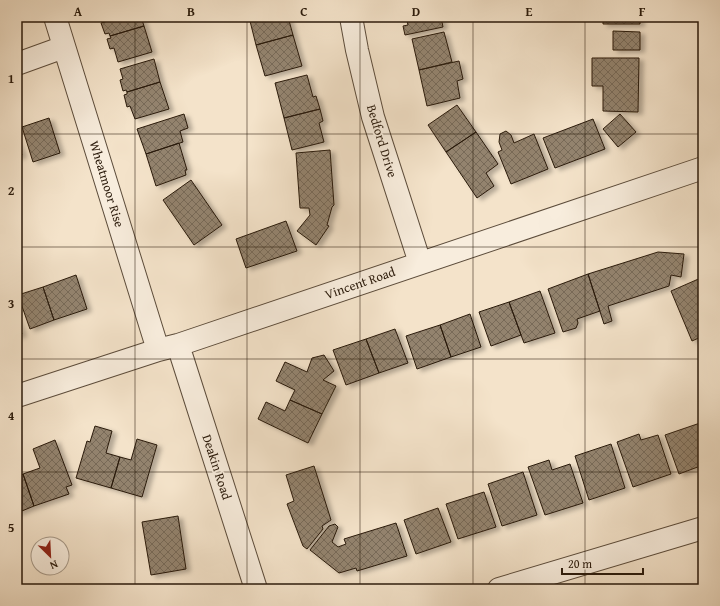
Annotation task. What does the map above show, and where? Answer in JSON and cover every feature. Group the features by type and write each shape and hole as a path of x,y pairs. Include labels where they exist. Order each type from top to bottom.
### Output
{"street":[{"name":"Wheatmoor Rise","path":"55,17 168,348"},
{"name":"Bedford Drive","path":"351,17 357,50 373,117 420,263"},
{"path":"17,64 64,47"},
{"name":"Vincent Road","path":"17,396 168,348 703,168"},
{"name":"Deakin Road","path":"168,348 256,589"},
{"path":"499,589 703,528"}],"building":[{"path":"103,17 141,17 144,26 110,36 109,33 105,34 101,23 105,22"},
{"path":"249,17 288,17 293,35 256,45"},
{"path":"406,17 441,17 443,27 405,35 403,26 408,25"},
{"path":"603,17 640,17 640,24 603,24"},
{"path":"144,26 152,52 118,62 114,48 110,49 107,39 111,38 110,36"},
{"path":"613,31 640,32 640,50 613,50"},
{"path":"444,32 452,62 419,70 412,39"},
{"path":"293,35 302,66 265,76 256,45"},
{"path":"592,58 639,58 638,112 603,111 603,86 592,86"},
{"path":"154,59 160,82 127,92 126,90 123,91 120,80 123,79 120,69"},
{"path":"459,61 463,79 457,81 460,98 427,106 419,70"},
{"path":"307,75 313,97 316,96 320,109 284,118 275,83"},
{"path":"160,82 169,109 135,119 130,106 127,107 124,95 127,94 127,92"},
{"path":"457,105 476,132 446,152 428,125"},
{"path":"320,109 323,121 319,123 324,142 292,150 284,118"},
{"path":"184,114 188,128 180,131 183,142 146,154 137,129"},
{"path":"620,114 636,132 618,147 603,129"},
{"path":"49,118 60,153 33,162 22,127"},
{"path":"593,119 605,149 555,168 543,138"},
{"path":"506,131 511,135 514,143 534,134 548,169 511,184 498,152 502,150 499,142 500,134"},
{"path":"476,132 498,164 486,173 494,186 477,198 446,152"},
{"path":"17,140 22,155 17,157"},
{"path":"179,143 187,170 185,170 186,175 156,186 146,154"},
{"path":"330,150 334,205 332,207 327,225 329,226 316,245 297,231 310,215 309,208 300,208 296,153"},
{"path":"191,180 222,225 194,245 163,200"},
{"path":"286,221 297,251 246,268 236,239"},
{"path":"658,252 684,254 681,277 671,275 669,286 608,306 612,321 604,324 588,274"},
{"path":"588,274 600,311 577,319 578,323 576,328 563,332 548,289"},
{"path":"76,275 87,309 54,320 43,287"},
{"path":"703,277 703,336 692,341 671,291"},
{"path":"43,287 54,320 30,329 18,295"},
{"path":"540,291 555,333 524,343 509,302"},
{"path":"509,302 521,335 491,346 479,312"},
{"path":"470,314 481,347 451,357 440,325"},
{"path":"17,319 22,334 17,336"},
{"path":"440,325 451,357 417,369 406,336"},
{"path":"395,329 408,363 379,373 366,339"},
{"path":"366,339 379,373 346,385 333,350"},
{"path":"324,355 334,371 323,380 336,386 322,414 290,400 295,390 276,381 285,362 307,372 312,358"},
{"path":"290,400 322,414 308,443 258,419 266,402 285,411"},
{"path":"703,422 703,465 679,474 665,435"},
{"path":"95,426 112,431 106,453 120,457 111,488 76,478 87,441 90,442"},
{"path":"639,434 641,440 658,435 671,474 633,487 617,442"},
{"path":"137,439 157,445 142,497 111,488 120,457 131,460"},
{"path":"55,440 72,485 66,487 69,494 34,506 23,474 40,468 33,449"},
{"path":"611,444 625,488 589,500 575,456"},
{"path":"549,460 552,470 570,464 583,503 545,515 528,467"},
{"path":"314,466 331,520 322,526 323,529 307,549 303,546 287,504 294,501 286,475"},
{"path":"523,472 537,515 502,526 488,484"},
{"path":"23,474 34,506 17,513 17,477"},
{"path":"484,492 496,527 458,539 446,504"},
{"path":"438,508 451,542 416,554 404,520"},
{"path":"178,516 186,569 151,575 142,522"},
{"path":"396,523 407,556 357,571 356,568 339,573 310,550 329,526 335,524 338,527 332,542 338,547 346,544 344,539"}]}
